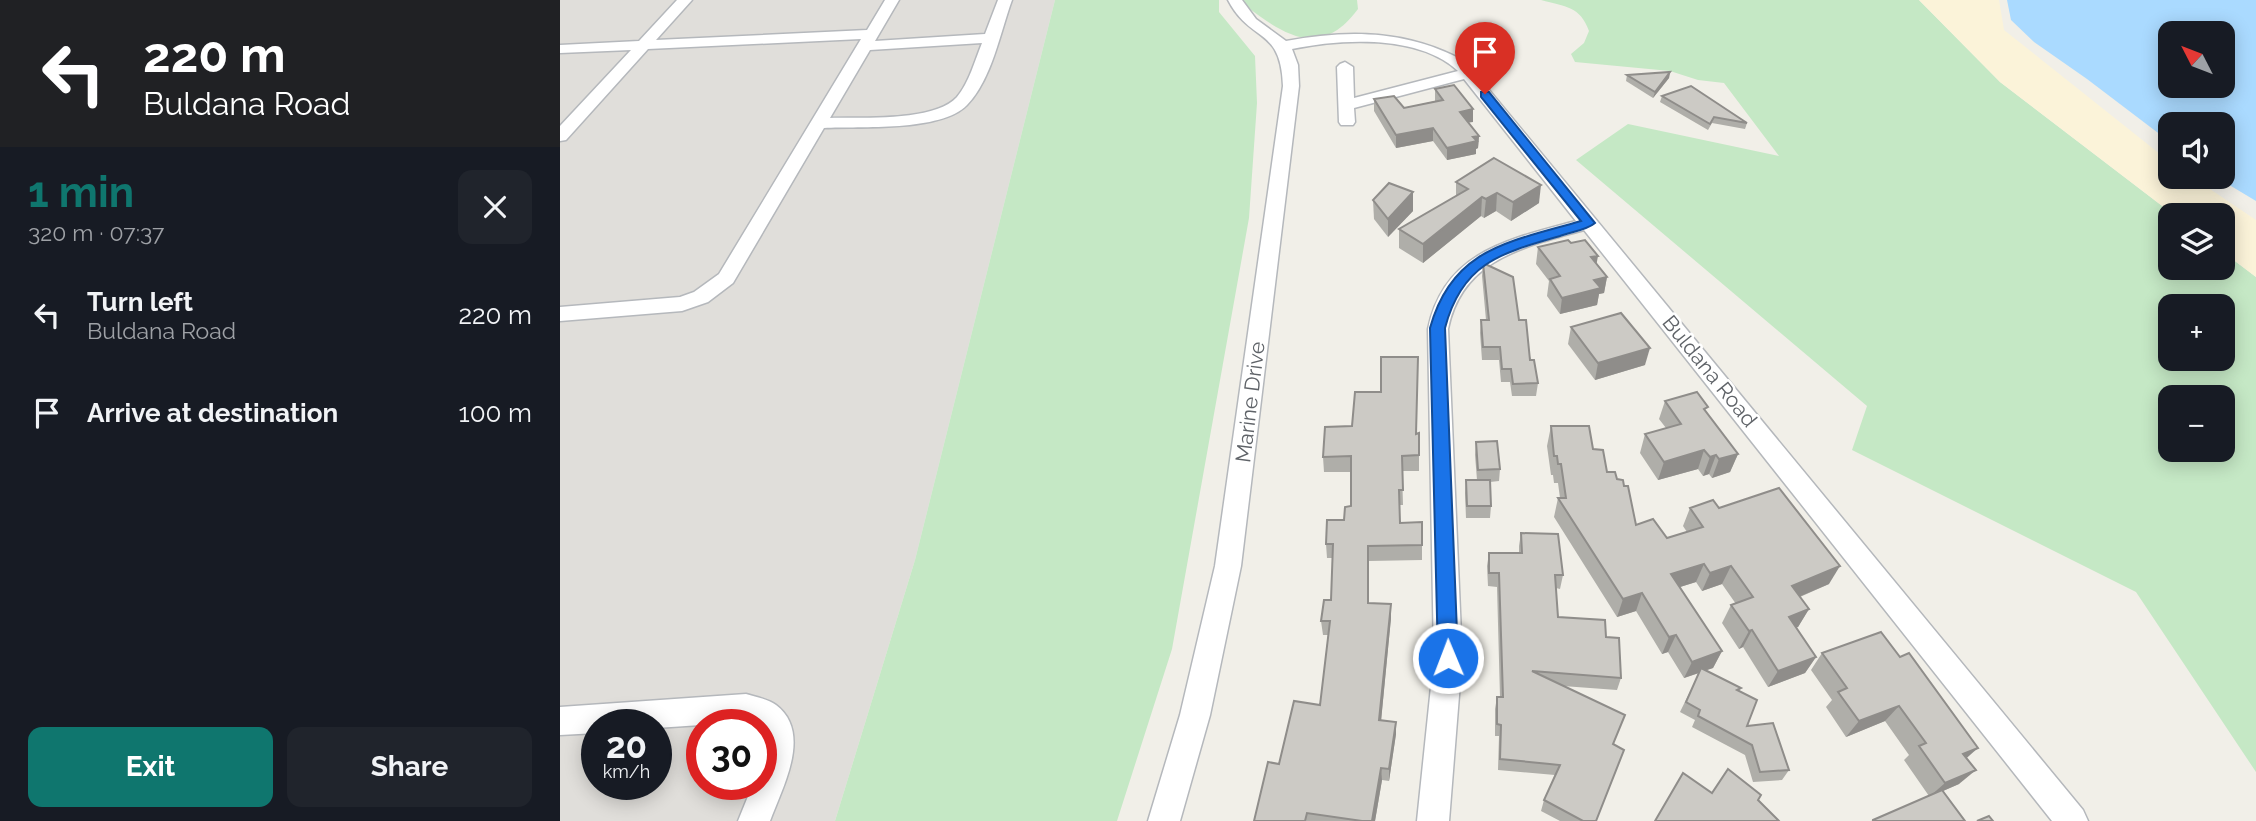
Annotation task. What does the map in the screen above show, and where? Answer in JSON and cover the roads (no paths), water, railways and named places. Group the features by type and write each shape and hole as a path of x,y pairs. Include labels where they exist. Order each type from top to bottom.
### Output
{"street":[{"path":"560,136 685,0"},
{"path":"560,314 682,304 715,288 726,278 892,0"},
{"path":"560,49 989,38 1005,0"},
{"path":"1235,0 1246,16 1284,46"},
{"name":"Buldana Road","path":"1284,46 1349,38 1393,40 1432,49 1450,58 1468,73 2072,821"},
{"name":"Marine Drive","path":"1164,821 1195,715 1228,566 1291,86 1290,56 1284,46"},
{"path":"1345,67 1347,114 1468,73"},
{"path":"1433,821 1448,658 1438,328 1444,303 1460,278 1482,261 1515,245 1589,223"}],"lane":[{"path":"818,123 928,118 944,113 962,102 989,38"},
{"path":"560,721 760,709 771,715 778,726 781,741 754,821"}],"water":[{"path":"2007,0 2256,0 2256,201 2235,188 2235,112 2158,112 2158,133 2034,42 2011,20"}]}
